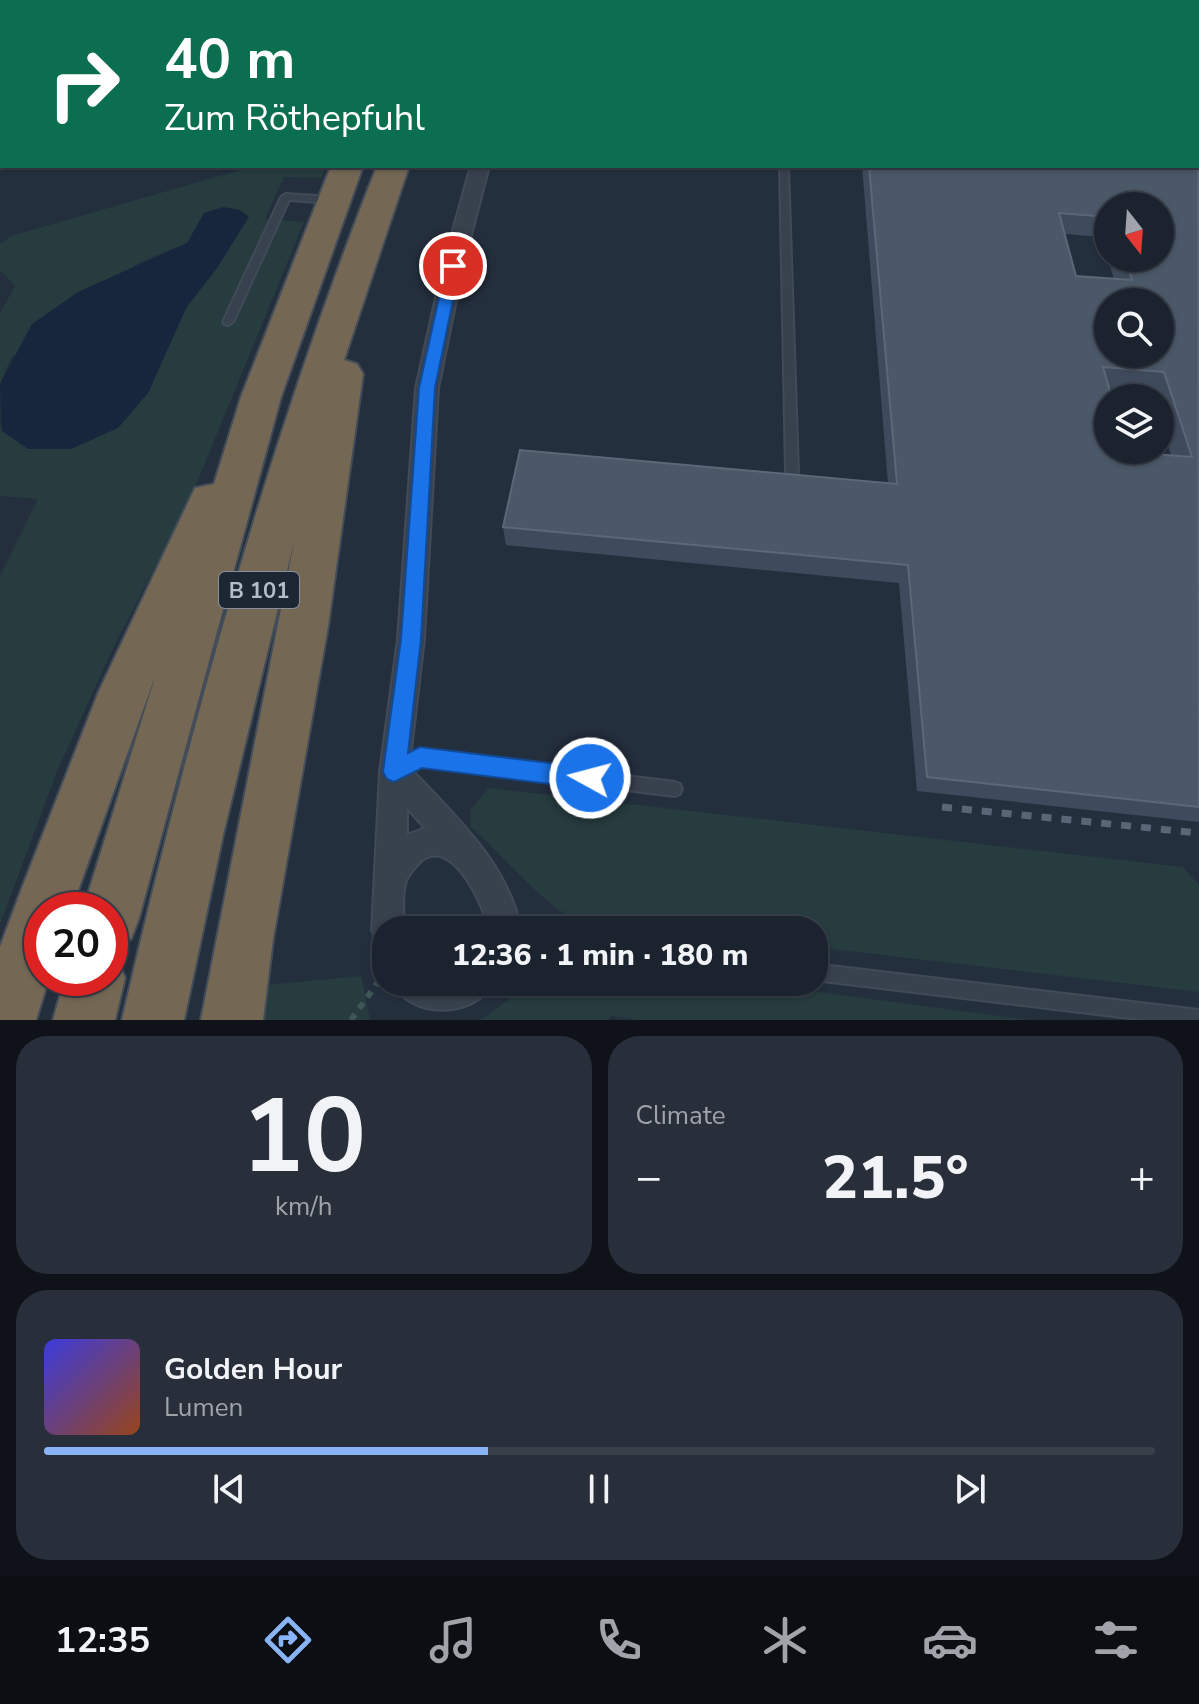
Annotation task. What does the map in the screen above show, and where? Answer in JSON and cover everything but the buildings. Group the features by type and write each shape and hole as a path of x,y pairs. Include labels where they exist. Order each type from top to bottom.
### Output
{"highway":[{"name":"B 101","path":"118,892 261,397 333,200 376,168"},
{"name":"B 101","path":"153,1020 177,903 296,447 351,277 377,168"},
{"name":"B 101","path":"232,1020 244,939 304,626 377,168"},
{"name":"B 101","path":"5,1020 61,852 148,632 261,397"},
{"path":"84,1020 90,996"}],"street":[{"path":"388,916 394,772 411,639 427,388 453,266 479,168"},
{"path":"394,772 497,895 503,916"},
{"path":"389,886 398,862 415,846 438,841 449,843 466,856"}],"lane":[{"path":"784,168 792,472"},
{"path":"228,322 286,197 333,200"},
{"path":"394,772 420,758 675,789"},
{"path":"828,974 1199,1018"}],"path":[{"path":"351,1020 372,991"}],"green space":[{"path":"247,168 325,168 321,178 284,177 265,219 304,222 189,502 115,644 58,769 0,924 0,576 38,499 0,496 0,423 2,431 148,393 186,308 217,268 187,243 139,263 11,358 0,384 0,313 15,286 0,270 0,244 11,236"},
{"path":"489,788 1183,867 1199,885 1199,992 828,949 828,916 572,916 559,910 525,881 470,826 471,809"},
{"path":"361,976 370,1020 262,1020 266,985"},
{"path":"828,993 1029,1020 638,1020 611,1016 607,1020 480,1020 514,996 828,996"}],"water":[{"path":"223,207 240,210 249,217 217,268 186,308 148,393 118,428 71,449 28,449 2,431 0,384 32,324 78,292 187,243 204,213"}],"railway":[{"path":"942,807 1199,833"}],"route":[{"path":"453,266 427,388 411,639 394,772 420,758 590,778"}]}
